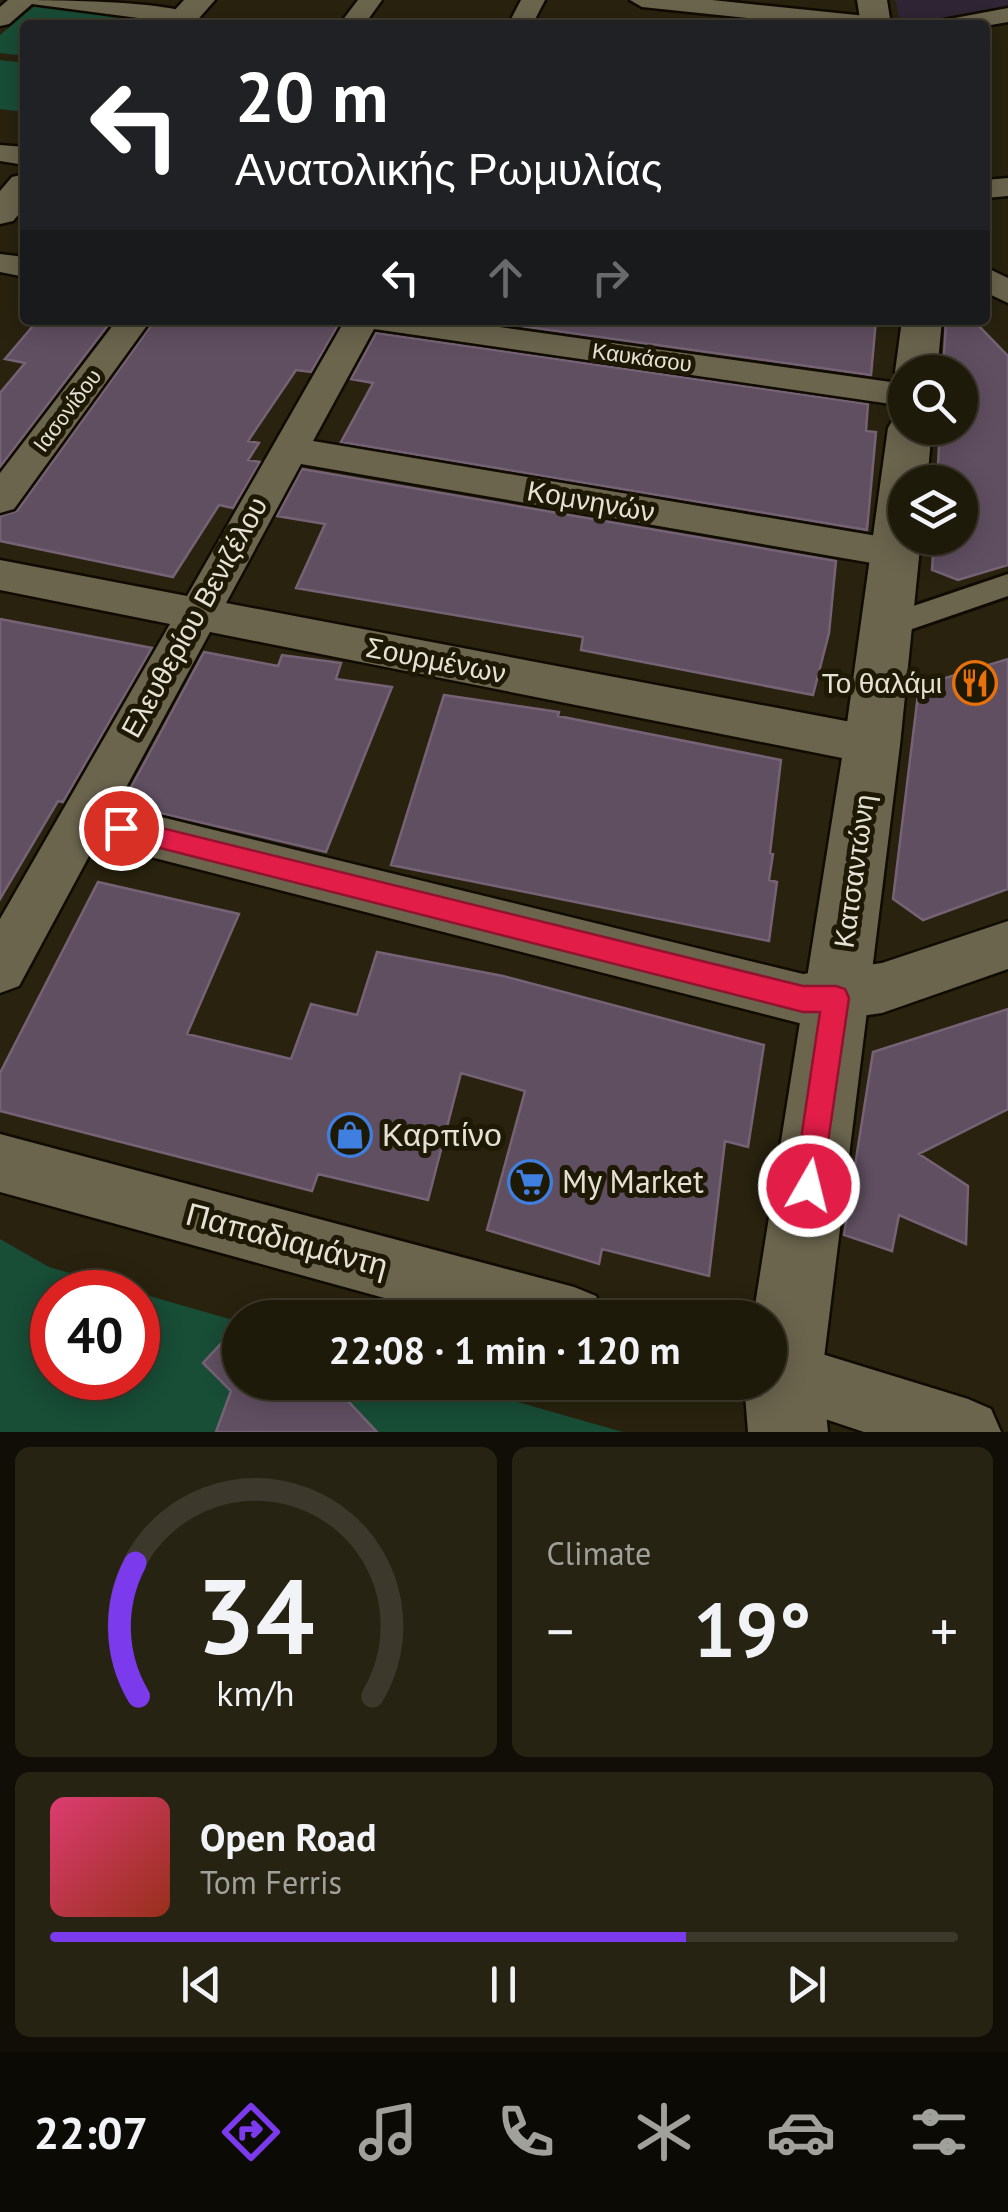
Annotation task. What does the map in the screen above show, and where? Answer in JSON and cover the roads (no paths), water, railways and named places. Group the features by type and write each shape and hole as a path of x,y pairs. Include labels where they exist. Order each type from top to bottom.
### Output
{"street":[{"path":"0,19 23,0"},
{"path":"41,0 187,14"},
{"path":"355,20 370,0"},
{"path":"642,0 837,20"},
{"path":"980,20 1008,15"},
{"path":"0,213 20,191"},
{"name":"Ιασoνίδου","path":"0,500 130,325"},
{"name":"Ελευθερίου Βενιζέλου","path":"0,969 359,325"},
{"name":"Καυκάσου","path":"415,325 888,392"},
{"path":"918,355 921,325"},
{"name":"Κομνηνών","path":"287,449 888,552"},
{"name":"Κατσαντώνη","path":"787,1343 872,745 895,555"},
{"name":"Σουρμένων","path":"0,575 872,745"},
{"path":"886,627 1008,585"},
{"path":"83,818 803,999 836,998 910,981 1008,945"},
{"name":"Παπαδιαμάντη","path":"0,1163 507,1300"},
{"path":"787,1393 968,1432"}],"place":[{"name":"Το θαλάμι","path":"975,683"},
{"name":"Καρπίνο","path":"350,1135"},
{"name":"My Market","path":"530,1182"}]}
